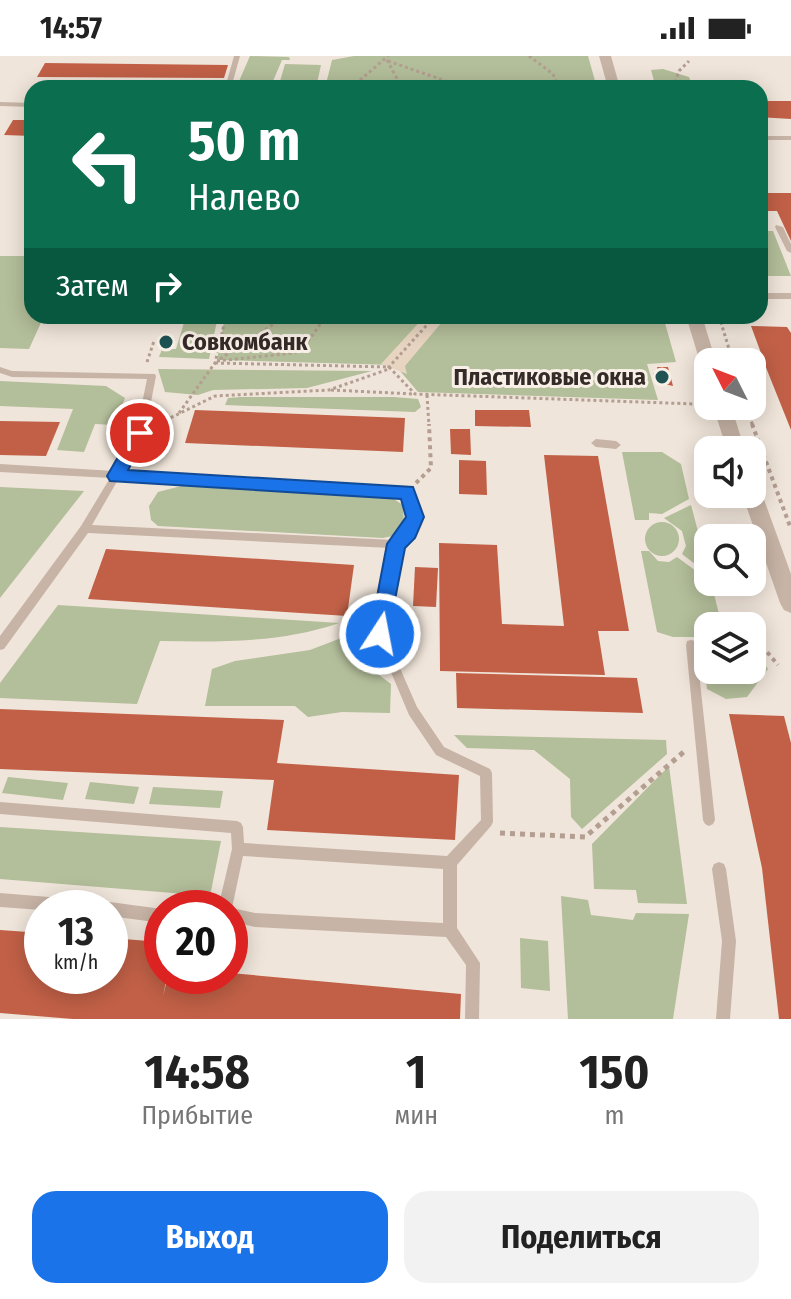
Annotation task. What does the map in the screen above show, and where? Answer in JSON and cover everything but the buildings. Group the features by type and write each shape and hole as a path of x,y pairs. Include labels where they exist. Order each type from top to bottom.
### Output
{"street":[{"path":"605,56 612,80"},
{"path":"696,324 704,348"},
{"path":"757,508 791,603"}],"lane":[{"path":"230,80 237,56"},
{"path":"0,104 24,105"},
{"path":"768,138 791,138"},
{"path":"779,227 791,251"},
{"path":"768,296 791,296"},
{"path":"0,370 12,374 152,376 140,433 116,476 85,529 0,645"},
{"path":"596,443 616,445"},
{"path":"0,468 407,492 415,517 409,533 396,544 380,634 413,711 440,751 486,773 487,822 450,863 450,930 473,963 472,1019"},
{"path":"85,529 396,544"},
{"path":"691,645 709,820"},
{"path":"0,808 237,827 238,849 229,890"},
{"path":"238,849 450,863"},
{"path":"719,869 729,941 723,1019"},
{"path":"0,900 24,902"},
{"path":"248,918 450,930"}],"path":[{"path":"529,56 553,74 556,80"},
{"path":"361,80 387,58"},
{"path":"387,58 395,80"},
{"path":"387,58 445,80"},
{"path":"676,80 679,71 689,61"},
{"path":"215,363 224,324"},
{"path":"178,415 215,363 274,324"},
{"path":"220,359 264,361 294,352 304,347 317,324"},
{"path":"329,390 390,368 428,324"},
{"path":"721,324 729,348"},
{"path":"147,361 154,341"},
{"path":"215,363 390,368 415,394"},
{"path":"140,433 215,396 329,390 694,404"},
{"path":"407,492 431,468 427,395"},
{"path":"751,420 791,529"},
{"path":"766,651 778,665"},
{"path":"477,833 585,837 673,759 701,740"}],"green space":[{"path":"250,56 289,57 290,60 282,60 273,80 240,80"},
{"path":"354,56 588,56 595,80 327,80 332,60"},
{"path":"285,64 321,65 318,80 280,80"},
{"path":"663,69 690,80 654,80 651,70"},
{"path":"768,231 773,231 791,276 768,276"},
{"path":"0,256 24,256 24,324 40,324 29,349 0,348"},
{"path":"184,324 216,324 209,359 159,357 162,349 176,349"},
{"path":"224,324 665,324 676,362 647,364 658,400 418,392 395,365 217,360"},
{"path":"158,369 372,371 307,388 213,390 198,395 165,392"},
{"path":"0,381 106,386 125,398 114,425 95,424 84,452 57,450 73,409 0,406"},
{"path":"394,397 418,399 421,407 415,412 225,405 228,398"},
{"path":"622,452 662,452 681,464 689,499 662,514 649,513 649,520 635,520"},
{"path":"185,485 389,496 403,505 404,524 393,536 383,538 158,526 151,520 149,506 158,492"},
{"path":"0,487 84,491 0,598"},
{"path":"691,505 696,524 694,563 682,554 686,546 682,531 664,518"},
{"path":"662,522 674,527 679,539 674,551 662,556 650,551 645,539 650,527"},
{"path":"641,551 649,551 658,561 669,562 677,557 694,570 694,596 714,596 718,612 694,612 694,637 673,637 657,632"},
{"path":"58,605 339,623 273,638 160,641 137,704 0,698 0,683"},
{"path":"362,630 358,659 391,684 390,713 342,712 308,717 295,706 205,706 212,669 235,661 310,650"},
{"path":"706,684 757,684 747,697 726,699 707,689"},
{"path":"454,735 666,740 667,754 582,829 571,817 570,779 534,750 467,748"},
{"path":"669,766 687,904 638,903 636,890 594,889 592,844"},
{"path":"8,777 68,783 63,800 2,793"},
{"path":"90,782 139,787 134,804 85,799"},
{"path":"153,787 223,791 220,808 149,804"},
{"path":"0,827 221,841 211,890 144,891 0,879"},
{"path":"561,896 588,900 591,915 633,920 636,913 689,914 673,1019 568,1019"},
{"path":"520,938 548,941 550,991 521,988"}],"shaded area":[{"path":"418,324 440,324 405,366 407,374 381,364"}],"place":[{"name":"Совкомбанк","path":"166,342"},
{"name":"Пластиковые окна","path":"662,377"}],"route":[{"path":"140,433 116,476 367,487 407,492 413,501 415,517 409,533 396,544 380,634"}]}
